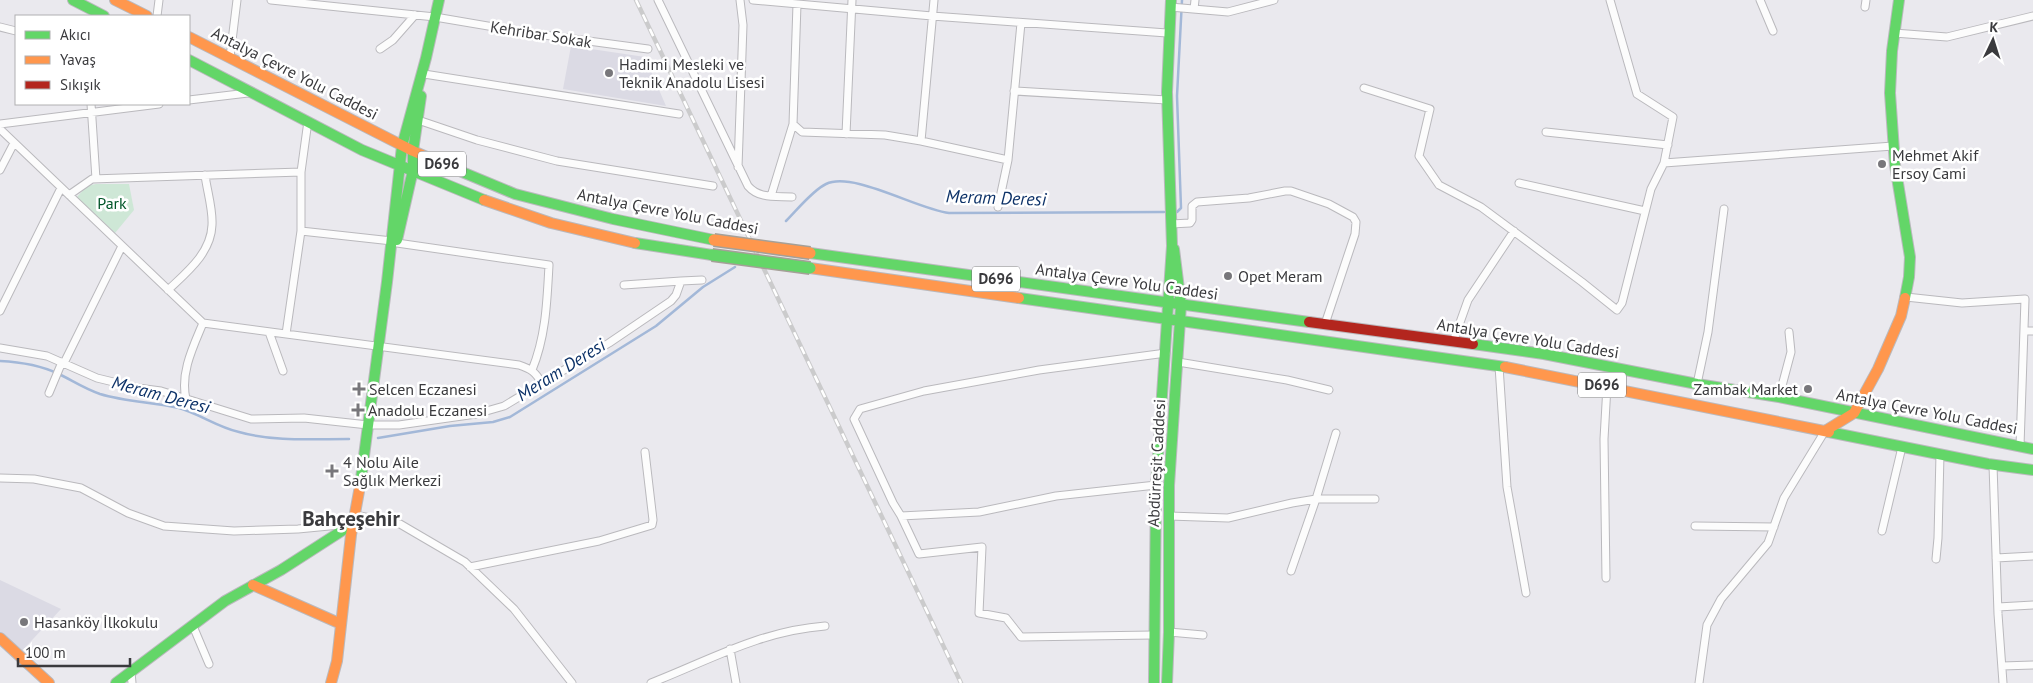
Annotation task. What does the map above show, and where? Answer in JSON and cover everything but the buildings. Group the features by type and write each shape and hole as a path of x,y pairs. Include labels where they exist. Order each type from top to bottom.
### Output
{"main road":[{"path":"73,0 102,15"},
{"path":"115,0 145,15"},
{"path":"331,683 337,660 354,519 394,242 402,146 426,58 439,0"},
{"path":"1825,431 1854,413 1878,368 1901,316 1906,297 1910,257 1893,146 1890,94 1894,33 1899,0"},
{"name":"Abdürreşit Caddesi","path":"1154,683 1156,485 1172,246 1167,100 1167,34 1172,5"},
{"name":"Antalya Çevre Yolu Caddesi","path":"190,37 413,152 515,194 613,219 714,240 1544,354 1697,384 1779,396 2033,449"},
{"path":"394,242 402,219 413,170 413,152 426,58"},
{"name":"Antalya Çevre Yolu Caddesi","path":"190,61 362,150 479,198 551,223 640,244 712,256 1168,318 1499,366 1607,386 1993,465 2033,470"},
{"name":"Abdürreşit Caddesi","path":"1167,683 1169,516 1181,305 1176,258 1172,246"},
{"path":"116,683 132,678 225,601 354,519"},
{"path":"252,585 341,624"},
{"path":"0,638 49,683"}],"street":[{"path":"157,15 159,0"},
{"path":"230,57 237,0"},
{"name":"Kehribar Sokak","path":"271,0 324,3 435,17 529,33 648,49"},
{"path":"658,0 738,168 754,193 792,197"},
{"path":"738,168 743,25 740,0"},
{"path":"753,0 1167,34"},
{"path":"846,134 852,0"},
{"path":"921,141 934,0"},
{"path":"1191,9 1195,0"},
{"path":"1172,5 1191,9 1228,12 1274,0"},
{"path":"1364,88 1430,109 1419,156 1439,185 1481,207 1617,310 1622,303 1651,189 1664,164 1673,117 1637,94 1610,0"},
{"path":"1760,0 1773,31"},
{"path":"771,196 793,124 797,4"},
{"path":"380,49 393,40 415,15"},
{"path":"1894,33 1947,38 2033,16"},
{"path":"998,207 1008,160 1021,23"},
{"path":"0,27 15,31"},
{"path":"424,74 679,114"},
{"path":"1014,91 1167,100"},
{"path":"190,100 251,92"},
{"path":"91,105 96,179"},
{"path":"0,124 150,105"},
{"path":"418,120 477,140 558,161 713,186"},
{"path":"286,334 301,231 301,172 308,121"},
{"path":"793,124 802,132 885,135 1008,160"},
{"path":"0,129 203,323 519,365 532,370 542,384"},
{"path":"1546,132 1668,145"},
{"path":"0,170 14,143"},
{"path":"1664,164 1893,146"},
{"path":"69,195 92,179 301,172"},
{"path":"168,290 190,270 206,248 212,225 205,175"},
{"path":"1519,183 1645,211"},
{"path":"0,311 61,188"},
{"path":"1172,224 1190,223 1192,220 1192,206 1197,202 1249,198 1285,191 1301,194 1329,204 1353,217 1356,222 1355,234 1325,324"},
{"path":"1697,384 1708,332 1724,209"},
{"path":"301,231 394,242 549,265 545,323 539,353 532,370"},
{"path":"1453,342 1468,300 1514,231"},
{"path":"49,393 122,246"},
{"path":"624,285 702,280"},
{"path":"0,348 47,356 97,378 138,388 162,391 251,419 304,418 368,425 399,425 476,414 504,406 542,384 671,301 676,295 681,281"},
{"path":"1906,297 1962,303 2025,300 2020,446"},
{"path":"186,399 184,388 188,360 203,323"},
{"path":"2024,331 2033,331"},
{"path":"269,332 284,371"},
{"path":"1779,396 1791,352 1789,332"},
{"path":"1153,635 1021,637 1006,618 979,613 982,547 919,554 854,419 860,409 924,391 1039,370 1166,353"},
{"path":"1178,362 1287,380 1329,390"},
{"path":"1499,366 1507,486 1526,593"},
{"path":"1606,578 1604,439 1607,386"},
{"path":"1699,683 1706,625 1722,599 1768,544 1784,498 1825,431"},
{"path":"1291,571 1336,433"},
{"path":"1882,531 1902,446"},
{"path":"470,567 599,540 652,524 645,452"},
{"path":"1936,559 1940,454"},
{"path":"1993,465 1998,607 2003,683"},
{"path":"0,478 34,479 81,488 128,513 164,526 234,531 298,530 354,519 400,524 466,562 514,609 572,683"},
{"path":"902,516 980,512 1056,496 1156,485"},
{"path":"1169,516 1228,518 1292,502 1316,499 1375,499"},
{"path":"1695,526 1774,527"},
{"path":"1996,558 2033,556"},
{"path":"1998,607 2033,605"},
{"path":"193,626 209,664"},
{"path":"651,683 730,649 790,630 825,626"},
{"path":"1169,632 1203,635"},
{"path":"730,649 736,683"},
{"path":"2002,666 2033,665"}],"shaded area":[{"name":"Hadimi Mesleki ve Teknik Anadolu Lisesi","path":"571,46 645,57 666,106 563,89"},
{"name":"Hasanköy İlkokulu","path":"0,580 61,609 20,653 0,635"}],"green space":[{"name":"Park","path":"96,184 129,184 134,210 115,233 77,197 87,186"}],"waterway":[{"name":"Meram Deresi","path":"1177,212 1181,208 1177,96 1182,0"},
{"name":"Meram Deresi","path":"786,221 821,187 838,181 868,186 920,205 949,213 1164,212"},
{"name":"Meram Deresi","path":"378,438 450,426 493,422 510,417 656,326 703,287 735,267"},
{"name":"Meram Deresi","path":"0,361 38,366 100,394 179,408 231,430 252,435 293,439 349,439"}],"railway":[{"path":"636,0 961,683"}],"traffic: fast":[{"path":"73,0 102,15"},
{"path":"360,486 387,282 402,146 426,58 439,0"},
{"path":"1154,683 1156,485 1172,246 1167,92 1171,0"},
{"path":"1899,0 1892,51 1890,93 1895,165 1910,257 1905,298"},
{"path":"190,61 362,150 484,200"},
{"path":"397,240 413,170 413,151 421,96"},
{"path":"450,167 515,194 613,219 714,240"},
{"path":"635,243 712,255"},
{"path":"1167,683 1169,485 1181,305 1174,249"},
{"path":"810,253 1309,322"},
{"path":"712,255 810,268"},
{"path":"1019,298 1505,367"},
{"path":"1473,344 1544,354 1697,384 1779,397 2033,449"},
{"path":"1829,432 1988,464 2033,470"},
{"path":"116,683 225,601 281,570 354,523"}],"traffic: slow":[{"path":"115,0 145,15"},
{"path":"190,38 413,151 450,167"},
{"path":"484,200 551,223 635,243"},
{"path":"714,240 810,253"},
{"path":"810,268 1019,298"},
{"path":"1825,431 1854,413 1878,369 1901,316 1905,298"},
{"path":"1505,367 1829,432"},
{"path":"331,683 337,661 351,535 360,486"},
{"path":"253,585 341,624"},
{"path":"0,638 49,683"}],"traffic: jam":[{"path":"1309,322 1473,344"}],"place":[{"name":"Hadimi Mesleki ve Teknik Anadolu Lisesi","path":"609,73"},
{"name":"Mehmet Akif Ersoy Cami","path":"1882,164"},
{"name":"Opet Meram","path":"1228,276"},
{"name":"Selcen Eczanesi","path":"359,389"},
{"name":"Zambak Market","path":"1808,389"},
{"name":"Anadolu Eczanesi","path":"358,410"},
{"name":"4 Nolu Aile Sağlık Merkezi","path":"332,471"},
{"name":"Hasanköy İlkokulu","path":"24,622"}],"district":[{"name":"Bahçeşehir","path":"351,519"}]}
